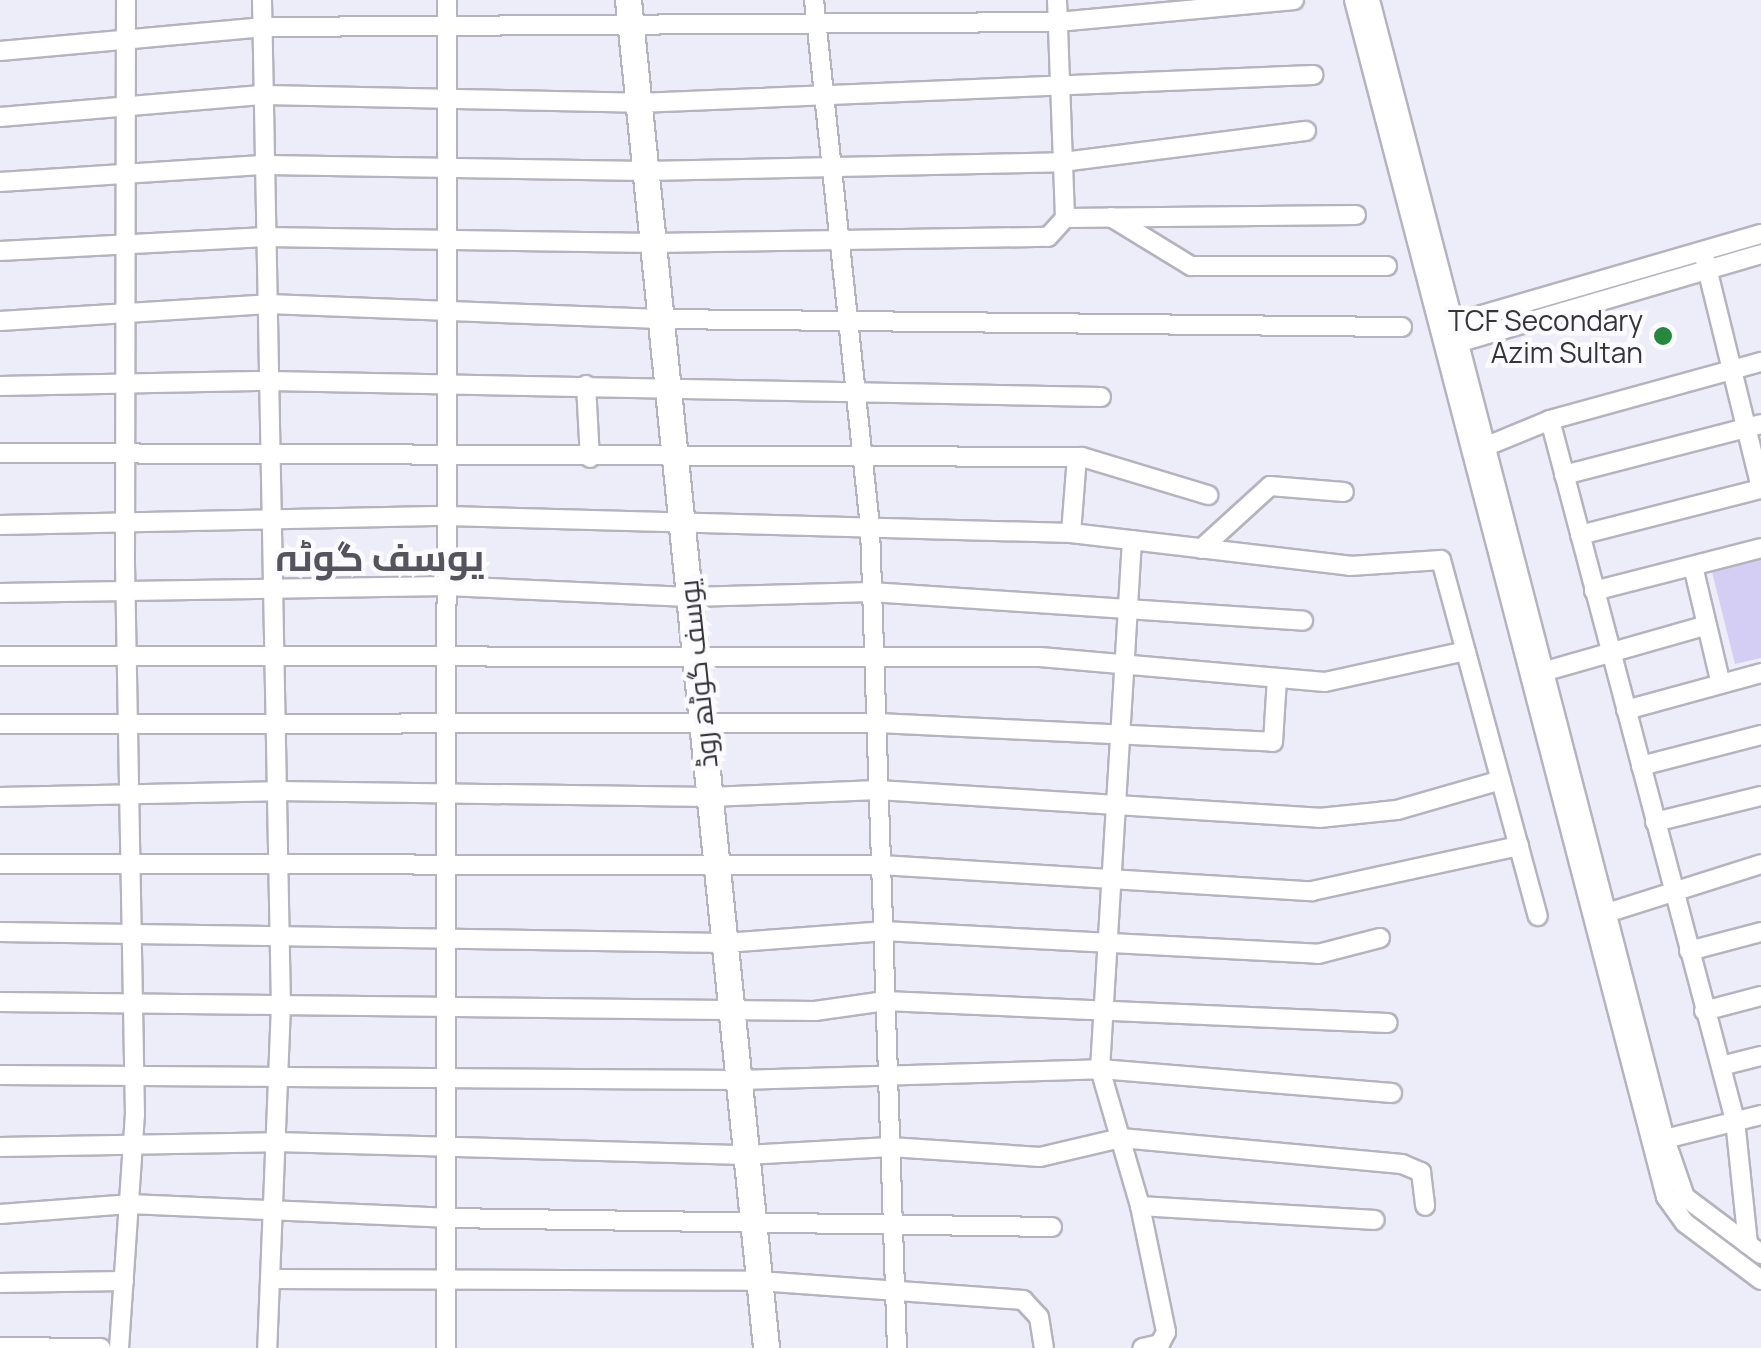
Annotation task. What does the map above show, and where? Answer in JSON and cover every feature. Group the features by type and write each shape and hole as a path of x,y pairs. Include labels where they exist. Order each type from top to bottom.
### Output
{"street":[{"path":"120,1348 134,1076 125,591 126,0"},
{"path":"262,0 281,1005 267,1348"},
{"path":"446,1348 447,0"},
{"name":"یوسف گوٹھ روڈ","path":"628,0 766,1348"},
{"path":"814,0 870,527 897,1348"},
{"path":"0,251 266,238 653,243 1048,237 1065,218 1057,0"},
{"path":"0,51 262,27 631,28 1058,22 1294,0"},
{"path":"1354,0 1447,324"},
{"path":"1370,0 1447,324 1666,1197 1685,1223 1761,1280"},
{"path":"0,116 264,94 638,103 1060,90 1313,75"},
{"path":"0,182 265,165 646,171 1063,162 1306,131"},
{"path":"1065,218 1356,215"},
{"path":"1111,217 1190,266 1387,266"},
{"path":"1447,324 1761,234"},
{"path":"1580,536 1761,488 1753,426 1730,371 1702,249"},
{"path":"1452,344 1761,254"},
{"path":"0,322 268,304 661,319 1402,327"},
{"path":"1452,344 1487,446 1610,912 1665,1139 1686,1197 1755,1249"},
{"path":"1487,446 1550,420 1761,362"},
{"path":"0,386 269,381 586,384 668,390 855,389 1101,398"},
{"path":"586,384 590,458"},
{"path":"1550,420 1752,1186 1755,1249"},
{"path":"1564,475 1753,426"},
{"path":"0,453 270,451 675,459 1077,457 1208,494"},
{"path":"1072,533 1077,457"},
{"path":"1201,548 1270,486 1344,492"},
{"path":"0,525 447,516 682,527 1072,533 1350,566 1442,560 1538,916"},
{"path":"1132,540 1100,1068 1140,1206 1166,1332 1160,1344 1142,1348"},
{"path":"1594,590 1761,548"},
{"path":"1692,566 1721,684"},
{"path":"0,593 447,586 689,596 872,592 1128,606 1303,621"},
{"path":"1546,671 1610,648 1706,625"},
{"path":"0,656 1040,658 1324,682 1466,651"},
{"path":"1626,710 1761,673"},
{"path":"0,724 702,727 876,723 1273,742 1277,678"},
{"path":"1641,766 1761,734"},
{"path":"0,798 277,791 710,798 878,790 1320,818 1397,810 1501,780"},
{"path":"1655,822 1761,796"},
{"path":"0,864 717,868 881,864 1312,891 1519,846"},
{"path":"1610,912 1672,888 1761,864"},
{"path":"0,932 724,942 883,932 1318,954 1380,938"},
{"path":"1689,951 1761,932"},
{"path":"1704,1010 1761,996"},
{"path":"0,1002 815,1011 885,1001 1388,1023"},
{"path":"1721,1066 1761,1056"},
{"path":"0,1075 738,1080 1100,1068 1392,1093"},
{"path":"1665,1139 1761,1114"},
{"path":"0,1148 276,1142 746,1155 890,1147 1040,1156 1120,1138 1402,1164 1420,1172 1425,1206"},
{"path":"0,1214 130,1204 446,1218 893,1228 1052,1227"},
{"path":"1140,1206 1375,1220"},
{"path":"270,1279 759,1281 895,1295 1022,1300 1040,1317 1044,1348"},
{"path":"0,1283 124,1281"},
{"path":"0,1348 101,1348"}],"shaded area":[{"path":"1761,559 1761,658 1735,664 1712,572"}],"place":[{"name":"TCF Secondary Azim Sultan","path":"1663,336"}],"district":[{"name":"یوسف گوٹہ","path":"380,557"}]}
